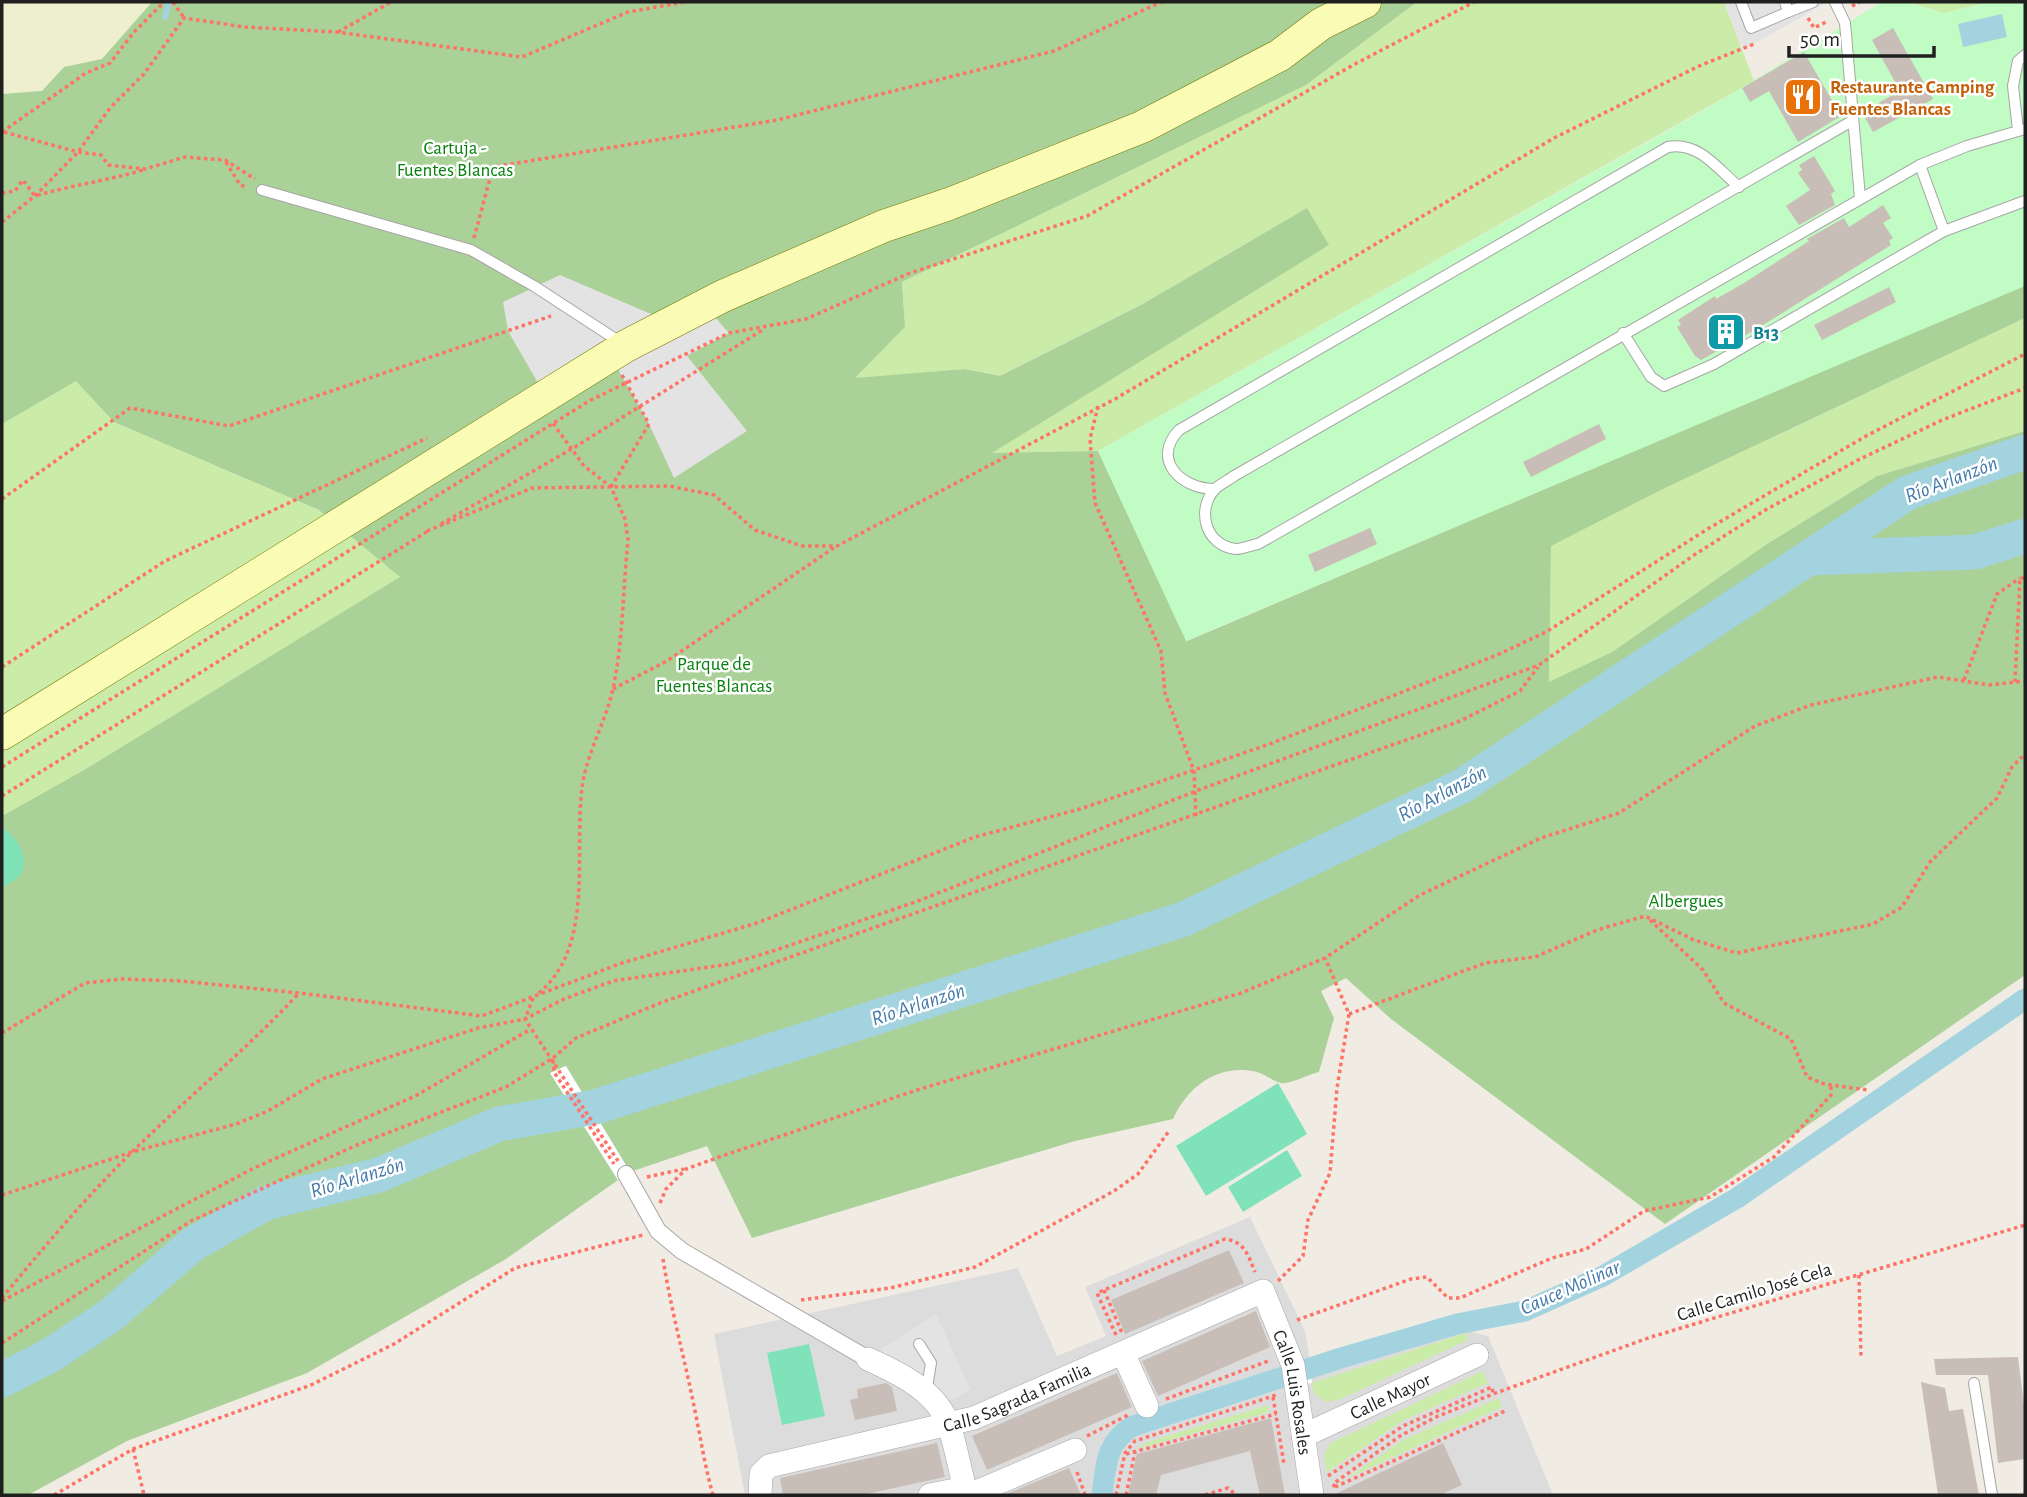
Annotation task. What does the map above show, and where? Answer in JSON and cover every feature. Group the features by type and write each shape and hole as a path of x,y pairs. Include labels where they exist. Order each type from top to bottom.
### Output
{"main road":[{"path":"2,734 546,412 618,351 723,296 884,226 949,204 1142,127 1280,55 1321,24 1365,2"}],"street":[{"path":"628,1177 658,1231 682,1251 867,1359 901,1374 926,1393 939,1406 949,1425 967,1493"},
{"name":"Calle Luis Rosales","path":"1263,1291 1294,1376 1311,1488"},
{"name":"Calle Sagrada Familia","path":"761,1485 777,1463 974,1418 1263,1291"},
{"path":"1123,1353 1147,1406"},
{"name":"Calle Mayor","path":"1303,1436 1477,1355"},
{"path":"930,1495 967,1493 1075,1450"}],"lane":[{"path":"1741,2 1751,28 1787,7 1813,2"},
{"path":"1835,2 1845,23 1860,198"},
{"path":"1852,121 1215,489 1204,508 1206,527 1217,542 1236,549 1258,544 1623,332 1920,165 1967,146 2022,129 2013,86 2018,61 2025,55"},
{"path":"1215,489 1188,485 1176,472 1167,453 1170,440 1179,430 1668,147 1682,144 1697,150 1739,187"},
{"path":"1920,165 1944,231"},
{"path":"262,190 471,250 569,309 618,351"},
{"path":"1623,332 1651,377 1664,386 1677,382 1714,364 1944,231 2025,201"},
{"path":"919,1344 931,1363 926,1393"},
{"path":"1974,1383 1992,1495"}],"path":[{"path":"3,132 86,73 110,63 134,32 164,2"},
{"path":"173,2 184,18 245,27 336,32 522,57 628,12 685,2"},
{"path":"336,32 391,2"},
{"path":"471,250 493,167 790,117 1054,51 1161,2"},
{"path":"2,767 546,412 589,401 729,333 806,319 910,273 1035,235 1087,216 1355,64 1474,2"},
{"path":"2,222 35,196 79,152 110,108 144,74 184,18"},
{"path":"613,688 667,661 837,546 1098,406 1554,138 1699,66 1743,50"},
{"path":"3,132 79,152 101,155 108,165 145,169"},
{"path":"35,196 81,182 98,184 185,157 225,160 252,175 262,190"},
{"path":"225,160 240,185 262,190"},
{"path":"2,193 15,191 23,180 35,196"},
{"path":"2,499 130,408 229,426 569,309"},
{"path":"2,796 427,531 570,450 766,328"},
{"path":"611,487 649,424 626,384 618,351"},
{"path":"2,1033 85,983 123,979 181,981 299,993 482,1016 622,963 757,923 975,837 1080,809 1194,771 1367,707 1546,632 1706,530 1866,436 2025,354"},
{"path":"2,1195 132,1152 236,1124 268,1111 322,1079 478,1028 525,1019 564,999 612,981 730,964 776,950 993,873 1196,791 1539,666 1694,555 1768,509 1860,459 1942,420 2025,388"},
{"path":"1098,406 1090,439 1095,503 1161,651 1165,693 1194,771 1196,816"},
{"path":"525,1019 534,997 554,980 567,956 577,914 578,827 584,778 613,688 628,540 625,519 611,487 570,450 546,412"},
{"path":"2,667 165,561 437,434"},
{"path":"427,531 531,488 669,486 714,495 755,530 802,546 837,546"},
{"path":"1964,681 1997,594 2023,578"},
{"path":"2015,682 2023,578"},
{"path":"2,1343 191,1220 359,1144 506,1087 552,1058 576,1038 660,1003 1460,721 1520,691 1539,666"},
{"path":"525,1019 552,1058 554,1072 619,1172 628,1177 686,1169 920,1089 1241,993 1325,958 1420,895 1541,838 1619,813 1755,726 1811,705 1938,677 1989,685 2025,681"},
{"path":"1349,1014 1485,962 1535,957 1597,930 1646,916 1694,940 1737,953 1873,924 1902,907 1930,862 1997,798 2012,767 2025,754"},
{"path":"1646,916 1703,970 1724,1003 1791,1039 1807,1077 1831,1085 1868,1090"},
{"path":"1123,1353 1097,1293 1225,1239 1236,1241 1245,1248 1263,1291 1286,1275 1303,1256 1308,1220 1330,1173 1337,1088 1349,1014 1325,958"},
{"path":"2,1299 65,1221 132,1152 256,1039 299,993"},
{"path":"2,1299 254,1168 415,1097 531,1029"},
{"path":"1278,1326 1411,1279 1427,1278 1448,1298 1460,1298 1552,1258 1586,1249 1644,1211 1710,1197 1774,1157 1830,1095 1831,1085"},
{"path":"771,1304 890,1288 975,1268 1114,1191 1138,1174 1169,1131"},
{"path":"686,1169 666,1189 659,1205 658,1231 681,1357 713,1495"},
{"name":"Calle Camilo José Cela","path":"1493,1394 1651,1337 2025,1225"},
{"path":"54,1495 133,1449 311,1385 394,1344 515,1268 568,1252 658,1231"},
{"path":"1859,1275 1861,1358"},
{"path":"1311,1488 1426,1414 1492,1387 1493,1394 1436,1417 1400,1436 1334,1484 1335,1487 1505,1411"},
{"path":"1116,1495 1128,1445 1143,1437 1273,1397 1285,1468"},
{"path":"1125,1454 1276,1414"},
{"path":"133,1449 144,1495"},
{"path":"1126,1495 1135,1452"},
{"path":"1205,1495 1228,1488 1236,1495"}],"shaded area":[{"path":"1724,2 1828,2 1743,50"},
{"path":"560,275 672,323 705,306 729,333 687,356 747,431 674,478 649,424 611,357 545,395 508,331 503,302"},
{"path":"1250,1217 1305,1331 1313,1378 1464,1330 1488,1336 1553,1495 745,1495 714,1334 1018,1268 1057,1356 1106,1336 1085,1287"},
{"path":"936,1314 971,1390 947,1402 877,1352"}],"green space":[{"path":"2,2 152,2 102,59 64,67 42,91 2,94"},
{"path":"152,2 1417,2 1306,85 902,282 905,327 855,378 965,369 1000,376 1141,305 1307,208 1329,245 992,453 1098,451 1187,641 2025,285 2025,318 1661,490 1551,546 1549,682 1612,652 1767,544 1877,476 2025,431 2025,975 1665,1224 1391,1019 1346,978 1321,991 1334,1018 1319,1072 1282,1083 1260,1073 1243,1070 1218,1074 1196,1087 1187,1096 1173,1119 1075,1141 752,1238 707,1146 630,1172 565,1066 551,1074 618,1180 506,1259 307,1373 127,1441 28,1495 2,1495 2,816 84,770 400,577 319,510 114,422 76,381 2,424 2,94 42,91 64,67 102,59"},
{"path":"1417,2 1724,2 1754,81 1098,451 990,454 1328,245 1307,208 1141,305 1000,376 965,369 854,379 905,327 902,282 1306,85"},
{"path":"1882,2 1907,2 1944,13 1989,2 2025,2 2025,286 1186,641 1098,451 1715,104"},
{"path":"1907,2 1989,2 1944,13"},
{"path":"2025,318 2025,431 1877,476 1767,544 1612,652 1549,683 1551,546 1661,490"},
{"path":"76,380 114,422 319,510 401,577 84,770 2,816 2,424"},
{"path":"2,828 17,841 24,861 21,874 2,888"},
{"path":"1278,1083 1307,1134 1206,1196 1176,1146"},
{"path":"1287,1150 1302,1176 1243,1212 1228,1187"},
{"path":"1466,1333 1468,1340 1341,1399 1325,1402 1314,1393 1312,1383"},
{"path":"809,1344 825,1416 782,1425 767,1353"},
{"path":"1483,1371 1488,1383 1404,1420 1327,1472 1324,1455 1331,1443"},
{"path":"1499,1398 1502,1407 1346,1479 1403,1440"},
{"path":"1268,1405 1269,1412 1137,1449 1148,1442"}],"water":[{"path":"2002,14 2007,37 1963,47 1958,24"}],"pier":[{"path":"566,1066 630,1172 618,1180 550,1073"},
{"path":"1309,1359 1312,1383 1276,1389 1273,1371"}],"building":[{"path":"1893,28 1933,99 1873,132 1862,112 1900,91 1872,40"},
{"path":"1804,52 1841,116 1798,142 1769,91 1750,102 1742,88"},
{"path":"1814,156 1835,191 1831,194 1835,205 1799,225 1786,206 1810,190 1798,173 1802,170 1799,165"},
{"path":"1883,205 1891,218 1883,223 1893,238 1889,241 1891,245 1755,330 1701,360 1695,356 1677,327 1681,325 1678,320 1715,296 1716,299 1744,283 1809,241 1807,239 1844,218 1849,227"},
{"path":"1889,287 1896,302 1822,340 1814,325"},
{"path":"1599,424 1606,439 1531,477 1523,462"},
{"path":"1370,528 1377,544 1315,572 1308,555"},
{"path":"1229,1250 1244,1283 1125,1334 1111,1300"},
{"path":"1256,1311 1270,1347 1158,1396 1142,1361"},
{"path":"2018,1357 2025,1414 2025,1459 1998,1463 1988,1375 1936,1375 1934,1359"},
{"path":"1117,1373 1132,1407 987,1470 972,1436"},
{"path":"1921,1382 1945,1388 1949,1411 1963,1409 1979,1495 1938,1495"},
{"path":"886,1383 892,1387 897,1411 855,1420 850,1400 858,1398 857,1389"},
{"path":"1271,1418 1285,1495 1260,1495 1250,1451 1161,1475 1156,1495 1128,1495 1137,1454"},
{"path":"937,1443 945,1477 862,1495 783,1495 780,1478"},
{"path":"1443,1443 1462,1485 1440,1495 1333,1495"},
{"path":"1069,1468 1081,1495 1004,1495"}],"waterway":[{"path":"165,17 169,2"},
{"name":"Río Arlanzón","path":"2,1380 51,1355 111,1315 193,1244 265,1203 379,1175 499,1124 595,1107 1184,919 1462,786 1907,493 2025,452"},
{"name":"Río Arlanzón","path":"1808,558 1975,552 2025,536"},
{"name":"Cauce Molinar","path":"1102,1495 1108,1456 1117,1440 1133,1426 1341,1358 1457,1324 1525,1311 1603,1276 1737,1198 2025,999"}],"place":[{"name":"Restaurante Camping Fuentes Blancas","path":"1803,97"},
{"name":"B13","path":"1726,332"}],"park label":[{"name":"Cartuja - Fuentes Blancas","path":"455,158"},
{"name":"Parque de Fuentes Blancas","path":"714,674"},
{"name":"Albergues","path":"1686,900"}]}
